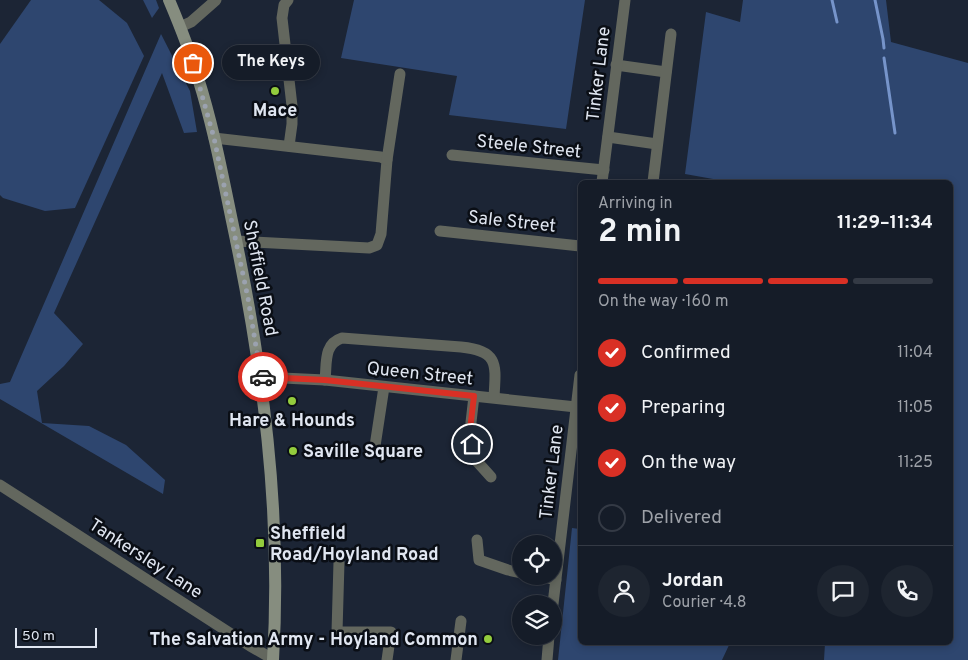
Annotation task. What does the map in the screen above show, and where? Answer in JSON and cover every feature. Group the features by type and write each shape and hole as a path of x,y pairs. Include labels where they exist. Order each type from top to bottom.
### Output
{"main road":[{"name":"Sheffield Road","path":"169,0 198,78 214,138 236,241 261,377 274,509 274,660"}],"street":[{"path":"180,27 191,22 216,0"},
{"path":"288,0 284,5 282,18 292,106 292,124 288,146"},
{"name":"Tinker Lane","path":"602,180 625,0"},
{"path":"653,180 671,34"},
{"path":"616,65 666,72"},
{"path":"236,241 369,248 377,244 381,234 387,160 400,74"},
{"path":"608,137 657,144"},
{"path":"214,138 381,157 387,160"},
{"name":"Steele Street","path":"452,155 604,170"},
{"name":"Sale Street","path":"440,231 578,246"},
{"path":"325,380 326,356 329,346 342,338 461,347 486,352 493,361 495,370 494,397"},
{"name":"Queen Street","path":"261,377 325,380 576,407"},
{"path":"375,446 384,387"},
{"name":"Tinker Lane","path":"561,535 578,391"},
{"path":"474,396 470,430 474,457 491,477"},
{"name":"Tankersley Lane","path":"0,485 274,660"},
{"path":"477,540 479,560 512,571"},
{"path":"339,562 337,632 391,632 387,660"},
{"path":"456,660 460,621"},
{"path":"546,660 548,645"}],"shaded area":[{"path":"31,0 99,0 127,23 144,56 75,208 45,211 3,198 0,195 0,44"},
{"path":"143,0 156,0 159,8 152,18"},
{"path":"354,0 585,0 566,129 449,115 457,76 341,58"},
{"path":"743,0 886,0 891,42 968,63 968,660 824,660 825,645 953,645 953,180 719,180 685,174 706,12 740,22"},
{"path":"161,34 190,91 197,132 184,133 162,73 54,313 83,344 64,366 37,391 42,423 89,426 126,445 165,480 163,494 0,399 0,384 10,382"},
{"path":"572,528 578,529 578,645 729,645 722,660 558,660 560,645 562,645 562,622"}],"waterway":[{"path":"832,0 837,22"},
{"path":"875,0 884,48"},
{"path":"884,58 895,133"}],"way so far":[{"path":"193,63 214,138 248,298 261,377 263,377"}],"place":[{"name":"The Keys","path":"193,63"},
{"name":"Mace","path":"275,91"},
{"name":"Hare & Hounds","path":"292,401"},
{"name":"Saville Square","path":"293,451"},
{"name":"Sheffield Road/Hoyland Road","path":"260,543"},
{"name":"The Salvation Army - Hoyland Common","path":"488,639"}],"route":[{"path":"263,377 325,380 474,396 470,430 472,444"}]}
